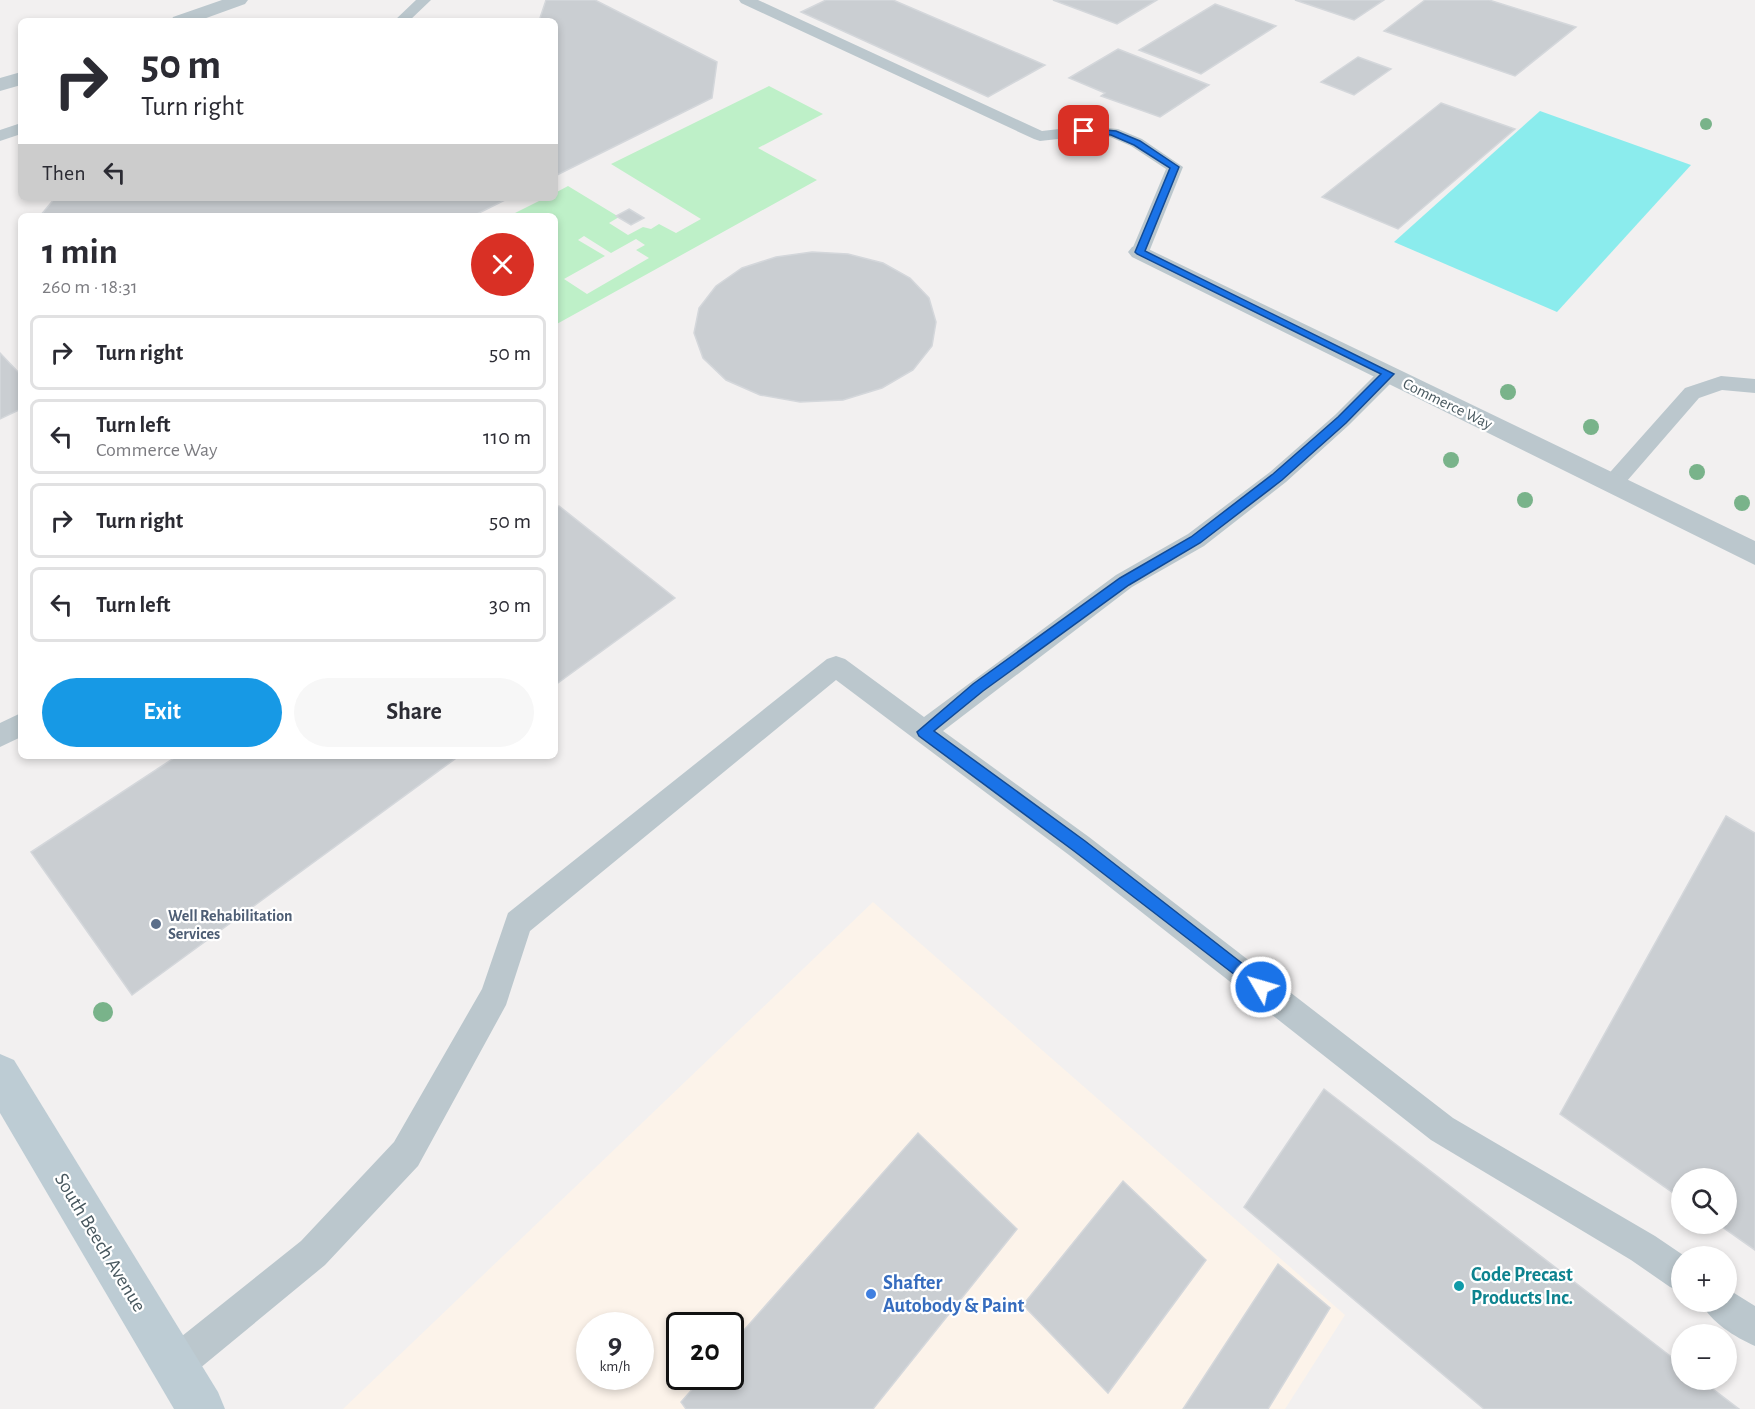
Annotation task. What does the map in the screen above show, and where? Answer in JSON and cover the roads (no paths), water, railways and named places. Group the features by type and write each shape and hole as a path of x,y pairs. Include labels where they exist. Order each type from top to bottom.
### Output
{"main road":[{"name":"South Beech Avenue","path":"0,1074 201,1409"}],"street":[{"path":"188,18 239,0"},
{"path":"0,85 18,79"},
{"name":"Commerce Way","path":"1140,252 1755,554"}],"lane":[{"path":"404,18 424,0"},
{"path":"746,0 1040,136 1084,131 1113,132 1137,143 1175,167 1140,252"},
{"path":"0,136 18,129"},
{"path":"924,732 978,688 1124,581 1196,540 1278,477 1342,420 1388,374"},
{"path":"1612,484 1692,393 1721,383 1755,386"},
{"path":"175,1365 314,1253 406,1155 495,995 518,924 836,666 1079,846 1442,1129 1643,1248 1671,1267"},
{"path":"0,736 18,726"},
{"path":"1733,1312 1755,1328"}],"water":[{"path":"1540,111 1691,165 1557,312 1394,242"}],"place":[{"name":"Well Rehabilitation Services","path":"156,924"},
{"name":"Code Precast Products Inc.","path":"1459,1286"},
{"name":"Shafter Autobody & Paint","path":"871,1294"}]}
